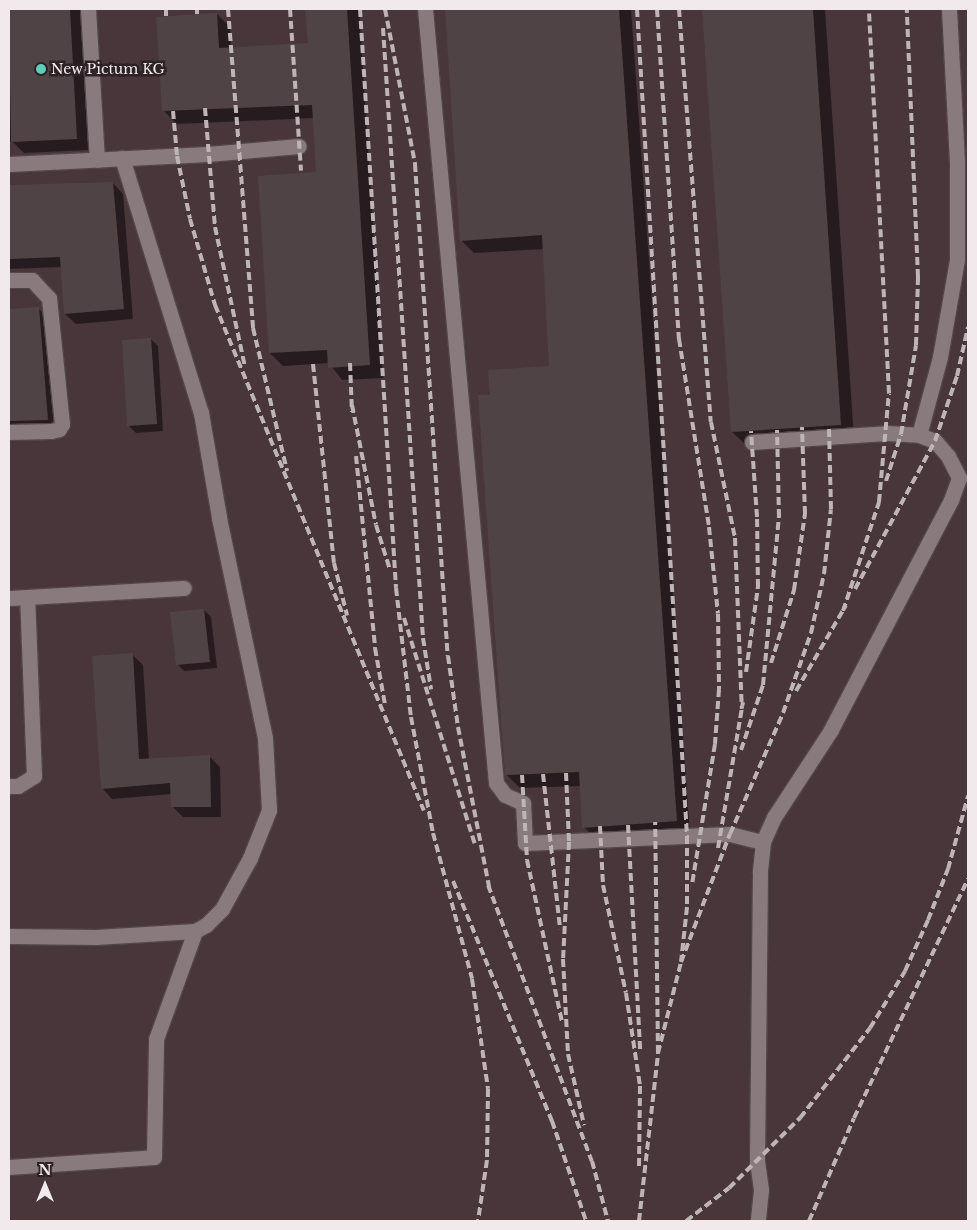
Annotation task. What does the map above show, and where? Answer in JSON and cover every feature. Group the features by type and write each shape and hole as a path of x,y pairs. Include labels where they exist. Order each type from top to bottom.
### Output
{"lane":[{"path":"88,9 98,160"},
{"path":"425,9 496,783 505,795 523,803 525,843 730,834 764,842"},
{"path":"919,435 940,357 957,260 957,162 949,9"},
{"path":"9,164 98,160 299,146"},
{"path":"9,936 96,937 195,931 206,925 222,909 250,858 269,810 265,738 201,413 122,158"},
{"path":"9,280 32,280 48,298 62,424 59,429 51,431 9,432"},
{"path":"752,442 877,434 919,435 935,441 959,478 951,500 831,730 774,817 764,842 760,873 758,1161 761,1190 758,1221"},
{"path":"9,598 184,588"},
{"path":"9,786 18,786 34,776 27,597"},
{"path":"9,1167 154,1158 156,1039 195,931"}],"shaded area":[{"path":"9,9 968,9 968,1221 9,1221"}],"building":[{"name":"New Pictum KG","path":"9,9 70,9 77,139 11,142"},
{"path":"305,9 347,9 370,365 328,368 327,350 269,353 258,176 316,172 312,105 162,111 156,17 217,13 219,48 308,43"},
{"path":"445,9 619,9 677,821 582,828 579,772 505,775 478,395 490,395 488,370 549,366 542,235 460,241"},
{"path":"702,9 813,9 841,425 731,432"},
{"path":"113,182 124,309 64,314 60,257 9,259 9,185"},
{"path":"39,307 48,420 9,421 9,309"},
{"path":"151,338 157,424 127,426 122,340"},
{"path":"204,609 210,662 176,665 170,612"},
{"path":"133,653 139,759 210,755 211,807 171,807 170,783 101,789 92,656"}],"railway":[{"path":"166,9 166,16"},
{"path":"197,9 197,14"},
{"path":"228,9 253,328 287,471"},
{"path":"290,9 301,171"},
{"path":"360,9 396,588 411,717 433,833 472,979 488,1089 487,1160 478,1221"},
{"path":"385,9 415,164 448,656 458,727 490,891"},
{"path":"637,9 687,836 687,907 681,962"},
{"path":"657,9 679,339 709,527 718,614 719,689 715,744 692,885"},
{"path":"679,9 711,422 735,538 742,709"},
{"path":"843,611 879,502 889,393 869,9"},
{"path":"886,481 901,434 916,345 918,277 907,9"},
{"path":"383,28 423,638 431,689"},
{"path":"205,108 215,227 245,367"},
{"path":"173,111 177,156 190,219 215,305 424,811"},
{"path":"855,589 935,441 957,376 968,327"},
{"path":"350,363 352,412"},
{"path":"313,364 334,563 347,615"},
{"path":"352,405 376,525 390,570"},
{"path":"658,1053 681,962 730,834 783,713 811,633 824,574 831,509 829,426"},
{"path":"771,663 794,590 805,514 802,427"},
{"path":"741,750 763,685 779,517 777,430"},
{"path":"746,672 758,587 757,517 751,431"},
{"path":"356,456 375,648 385,705"},
{"path":"796,691 846,605"},
{"path":"404,618 475,845"},
{"path":"718,848 743,702"},
{"path":"566,773 569,842 563,959 568,1054 584,1125"},
{"path":"543,774 560,929"},
{"path":"522,775 527,860 562,1022"},
{"path":"686,1221 729,1188 800,1118 870,1028 905,971 928,920 948,869 968,796"},
{"path":"639,1221 658,1053 655,822"},
{"path":"628,825 640,1050"},
{"path":"600,826 603,885 626,993 640,1086 639,1168"},
{"path":"809,1221 854,1118 968,879"},
{"path":"453,881 552,1121 586,1221"},
{"path":"488,885 592,1161 608,1221"}],"place":[{"name":"New Pictum KG","path":"41,69"}]}
